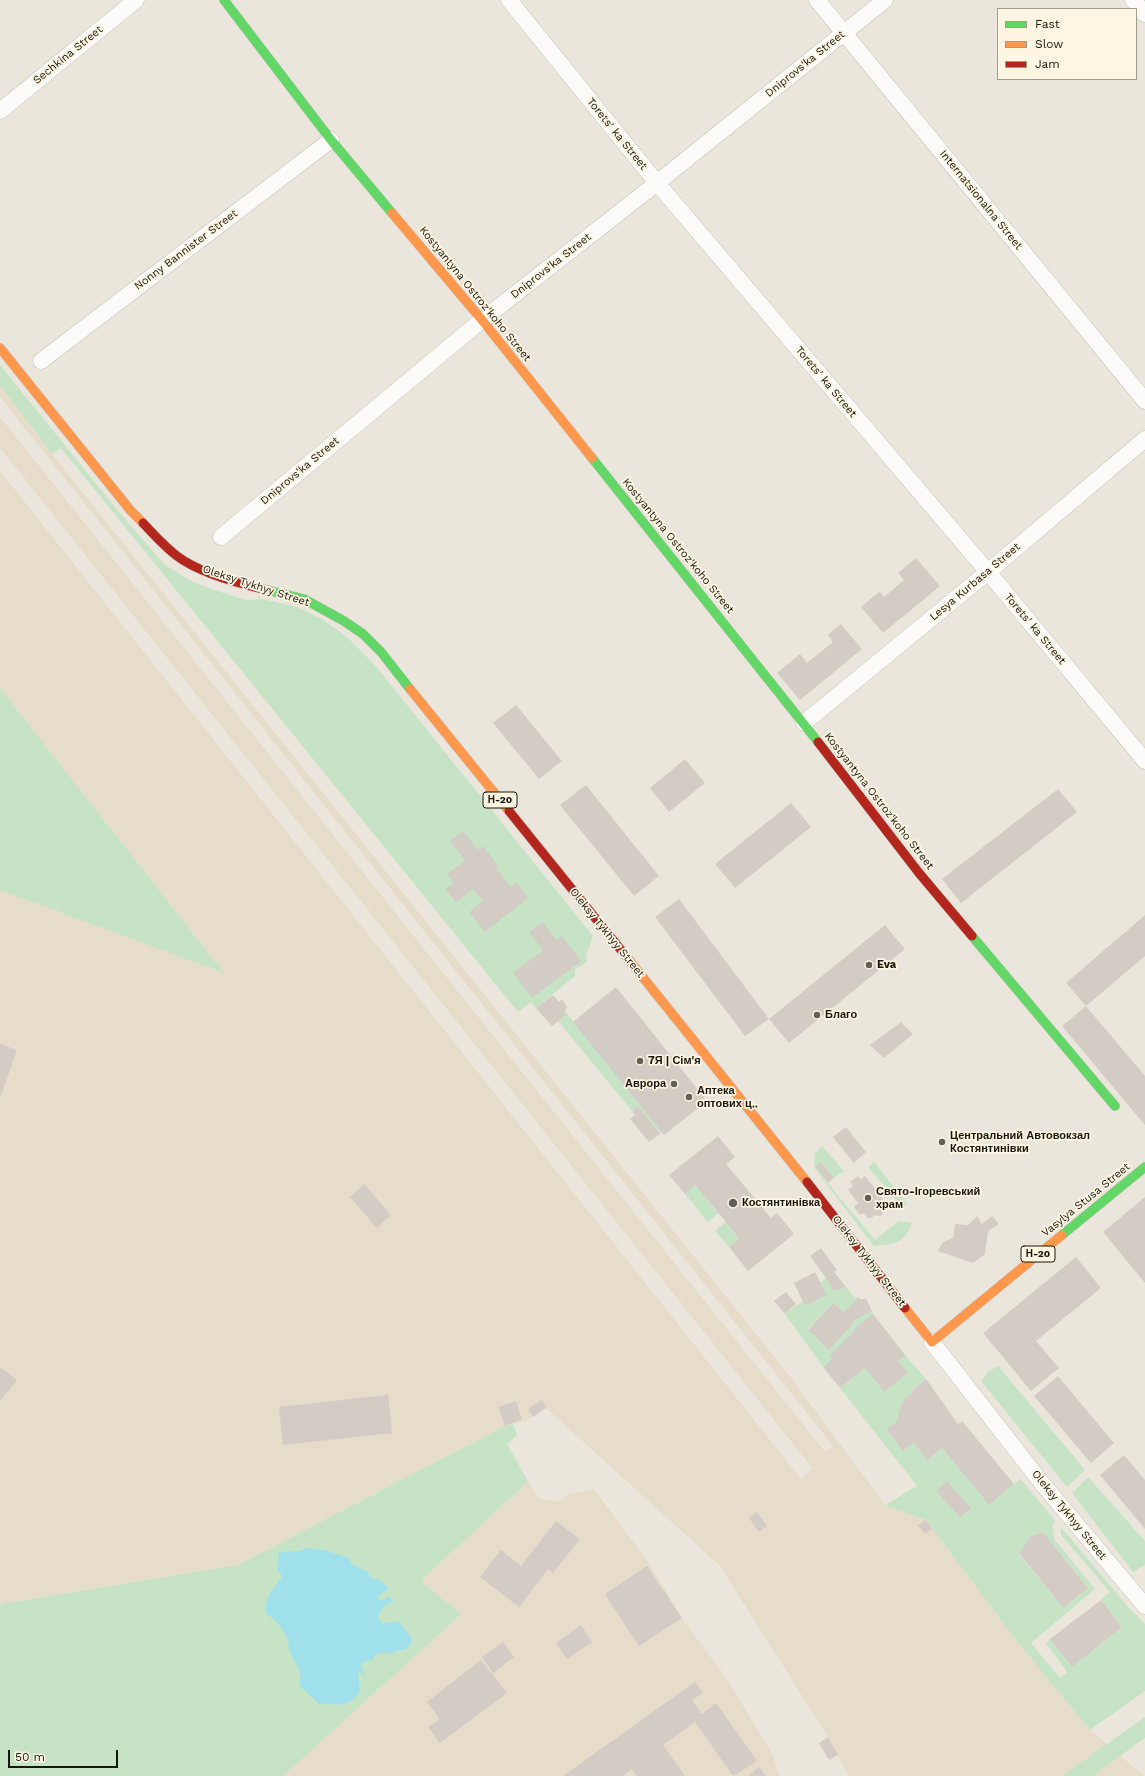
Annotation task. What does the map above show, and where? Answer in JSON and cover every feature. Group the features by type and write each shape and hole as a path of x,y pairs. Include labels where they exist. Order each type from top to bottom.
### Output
{"main road":[{"name":"Kostyantyna Ostroz'koho Street","path":"224,0 331,140 482,320 804,723 918,873 1115,1106"},
{"name":"Oleksy Tykhyy Street","path":"0,348 131,511 166,548 184,561 208,572 245,585 304,599 344,621 363,634 381,652 832,1213 932,1342"},
{"name":"Vasylya Stusa Street","path":"932,1342 1145,1167"}],"street":[{"name":"Sechkina Street","path":"0,110 136,0"},
{"name":"Toretsʹka Street","path":"509,0 657,184 988,572 1145,761"},
{"name":"Internatsionalna Street","path":"817,0 1145,401"},
{"name":"Dniprovs'ka Street","path":"221,537 482,320 657,184 885,0"},
{"path":"1133,0 1145,14"},
{"name":"Nonny Bannister Street","path":"41,361 331,140"},
{"name":"Lesya Kurbasa Street","path":"804,723 988,572 1145,439"},
{"name":"Oleksy Tykhyy Street","path":"932,1342 1041,1482 1145,1606"}],"shaded area":[{"path":"0,385 52,454 792,1379 885,1505 926,1520 1019,1644 1090,1730 1144,1776 849,1776 828,1737 720,1566 546,1408 525,1421 505,1426 238,1565 0,1604 0,890 223,972 0,688 0,471 801,1479 813,1469 0,448 0,417 825,1452 833,1446 0,397"},
{"path":"528,1481 538,1498 550,1501 560,1501 568,1494 594,1489 650,1565 682,1618 728,1681 773,1755 779,1776 283,1776 461,1614 421,1581"}],"green space":[{"path":"0,365 119,512 165,565 189,580 214,590 246,600 262,599 297,607 322,619 348,638 374,664 593,936 586,956 587,962 575,969 575,976 536,1008 531,1002 518,1012 61,448 52,454 0,385"},
{"path":"0,688 224,973 0,890"},
{"path":"565,1011 662,1132 660,1134 638,1106 632,1111 558,1021 565,1015"},
{"path":"822,1146 844,1171 834,1178 821,1162 815,1168 875,1240 899,1221 912,1223 906,1235 902,1239 893,1244 874,1246 814,1168 815,1153"},
{"path":"874,1162 907,1204 902,1207 868,1167"},
{"path":"695,1185 718,1213 708,1222 685,1194"},
{"path":"726,1222 739,1239 729,1247 715,1231"},
{"path":"826,1278 833,1291 846,1287 856,1299 844,1312 833,1303 808,1329 829,1350 852,1325 853,1321 872,1311 873,1314 855,1328 855,1330 830,1355 832,1359 823,1367 785,1314 803,1301 806,1306 826,1295 820,1283"},
{"path":"906,1356 926,1379 912,1389 913,1392 904,1398 897,1421 886,1429 903,1451 914,1443 927,1460 942,1448 989,1505 1020,1479 1055,1520 1053,1526 1054,1539 1095,1589 1031,1643 1060,1678 1067,1672 1046,1643 1050,1639 1072,1667 1122,1627 1101,1600 1110,1592 1061,1535 1061,1527 1129,1608 1145,1624 1145,1691 1090,1730 1019,1644 926,1520 885,1505 917,1486 840,1388 865,1368 884,1392 907,1373 898,1361","holes":["947,1481 971,1508 960,1518 936,1491","1043,1532 1088,1588 1063,1608 1019,1554 1031,1536"]},
{"path":"998,1366 1085,1470 1067,1487 981,1381 988,1372"},
{"path":"513,1424 517,1435 507,1444 528,1481 421,1581 461,1614 283,1776 0,1776 0,1604 238,1565 505,1426"},
{"path":"1088,1477 1145,1541 1145,1565 1133,1572 1072,1493"},
{"path":"1145,1717 1145,1738 1092,1776 1062,1776"}],"water":[{"path":"305,1548 324,1550 349,1558 352,1564 368,1572 369,1577 385,1584 388,1589 377,1597 378,1599 384,1600 388,1597 391,1598 393,1602 383,1607 378,1617 382,1624 398,1621 412,1638 411,1644 405,1650 398,1650 391,1654 384,1652 375,1654 374,1659 361,1663 365,1676 360,1672 358,1673 360,1692 346,1703 337,1705 319,1704 299,1685 301,1675 289,1650 288,1640 279,1625 266,1613 265,1608 268,1598 282,1577 277,1568 279,1552 301,1551"}],"building":[{"path":"916,558 940,586 883,633 861,607 880,591 884,597 904,580 898,573"},
{"path":"841,624 862,649 800,700 777,673 800,654 807,663 833,642 828,635"},
{"path":"516,705 562,761 539,779 493,723"},
{"path":"685,759 705,783 669,812 650,788"},
{"path":"586,785 659,876 634,896 560,805"},
{"path":"1058,789 1077,812 961,903 942,879"},
{"path":"791,803 811,827 735,888 715,864"},
{"path":"463,831 478,850 483,846 498,866 496,868 511,887 516,882 528,898 485,932 469,912 483,901 473,889 456,902 445,889 453,883 447,874 465,860 450,841"},
{"path":"679,899 769,1019 745,1036 655,917"},
{"path":"1145,915 1145,956 1086,1006 1066,983"},
{"path":"543,922 556,940 562,936 581,961 532,998 513,973 543,950 529,932"},
{"path":"885,925 905,949 789,1043 769,1019"},
{"path":"616,987 707,1101 664,1135 573,1022"},
{"path":"553,995 559,1002 562,999 567,1007 565,1015 552,1026 536,1008"},
{"path":"1086,1006 1145,1076 1145,1125 1062,1026"},
{"path":"901,1022 913,1034 884,1058 870,1045"},
{"path":"0,1044 17,1050 0,1098"},
{"path":"638,1106 660,1134 649,1142 630,1119 635,1115 632,1111"},
{"path":"846,1127 866,1152 854,1163 833,1137"},
{"path":"718,1136 735,1157 726,1164 771,1218 777,1213 794,1234 748,1271 729,1247 739,1239 726,1222 695,1185 685,1194 669,1175"},
{"path":"821,1162 834,1178 828,1183 815,1167"},
{"name":"Свято-Ігоревський храм","path":"858,1176 861,1180 865,1176 875,1189 878,1187 884,1194 881,1196 886,1206 881,1216 874,1215 872,1218 868,1218 863,1213 860,1215 854,1207 858,1203 848,1190 853,1186 850,1182"},
{"path":"364,1184 391,1215 377,1228 350,1197"},
{"path":"1145,1197 1145,1283 1103,1232"},
{"path":"977,1216 982,1224 992,1216 999,1224 988,1231 985,1254 973,1263 938,1251 943,1242 953,1238 955,1224 968,1225"},
{"path":"821,1248 837,1270 834,1272 846,1287 833,1291 826,1278 810,1256"},
{"path":"1076,1257 1101,1288 1036,1341 1059,1368 1031,1391 983,1333"},
{"path":"815,1272 827,1295 805,1306 794,1283"},
{"path":"786,1292 796,1304 785,1314 774,1301"},
{"path":"858,1297 861,1299 866,1299 872,1311 853,1321 852,1325 829,1350 808,1330 833,1303 844,1312"},
{"path":"873,1314 906,1356 898,1361 908,1373 884,1392 865,1368 840,1388 823,1367 832,1359 830,1355 855,1330 855,1328"},
{"path":"0,1367 17,1380 0,1401"},
{"path":"1058,1376 1114,1443 1091,1463 1034,1396"},
{"path":"926,1379 958,1424 962,1421 1014,1484 989,1505 942,1448 927,1460 914,1443 903,1451 886,1429 897,1421 904,1398 913,1392 912,1390"},
{"path":"388,1395 392,1433 283,1445 279,1407"},
{"path":"542,1400 546,1408 533,1417 528,1409"},
{"path":"516,1401 522,1419 505,1426 498,1407"},
{"path":"1124,1455 1145,1480 1145,1529 1100,1475"},
{"path":"947,1481 971,1508 960,1518 936,1491"},
{"path":"757,1512 767,1526 759,1532 749,1518"},
{"path":"926,1520 932,1529 925,1534 918,1525"},
{"path":"556,1521 580,1539 553,1573 548,1569 519,1607 480,1577 501,1550 521,1566"},
{"path":"1043,1532 1088,1588 1063,1608 1019,1553 1031,1536"},
{"path":"647,1566 682,1618 639,1646 605,1594"},
{"path":"1101,1600 1122,1627 1072,1667 1050,1639"},
{"path":"581,1625 592,1642 567,1659 556,1643"},
{"path":"503,1642 514,1657 493,1673 482,1657"},
{"path":"481,1660 507,1693 440,1743 428,1727 440,1719 427,1702"},
{"path":"695,1682 703,1693 692,1700 702,1714 716,1703 757,1761 733,1776 695,1722 663,1745 685,1776 637,1776 632,1769 623,1776 563,1776"},
{"path":"828,1737 838,1755 829,1760 819,1743"},
{"path":"759,1767 766,1776 749,1775"}],"traffic: fast":[{"path":"224,0 331,140 392,213"},
{"path":"592,458 818,742"},
{"path":"263,589 304,599 344,621 363,634 381,652 410,689"},
{"path":"972,936 1115,1106"},
{"path":"1062,1235 1145,1167"}],"traffic: slow":[{"path":"392,213 482,320 592,458"},
{"path":"0,348 131,511 143,523"},
{"path":"410,689 509,811"},
{"path":"625,955 807,1182"},
{"path":"905,1308 932,1342 1062,1235"}],"traffic: jam":[{"path":"143,523 168,548 186,562 218,576 263,589"},
{"path":"818,742 919,873 972,936"},
{"path":"509,811 625,955"},
{"path":"807,1182 905,1308"}],"place":[{"name":"Eva","path":"869,965"},
{"name":"Благо","path":"817,1015"},
{"name":"7Я | Сім'я","path":"640,1061"},
{"name":"Аврора","path":"674,1084"},
{"name":"Аптека оптових ц‥","path":"689,1097"},
{"name":"Центральний Автовокзал Костянтинівки","path":"942,1142"},
{"name":"Свято-Ігоревський храм","path":"868,1198"},
{"name":"Костянтинівка","path":"733,1203"}]}
